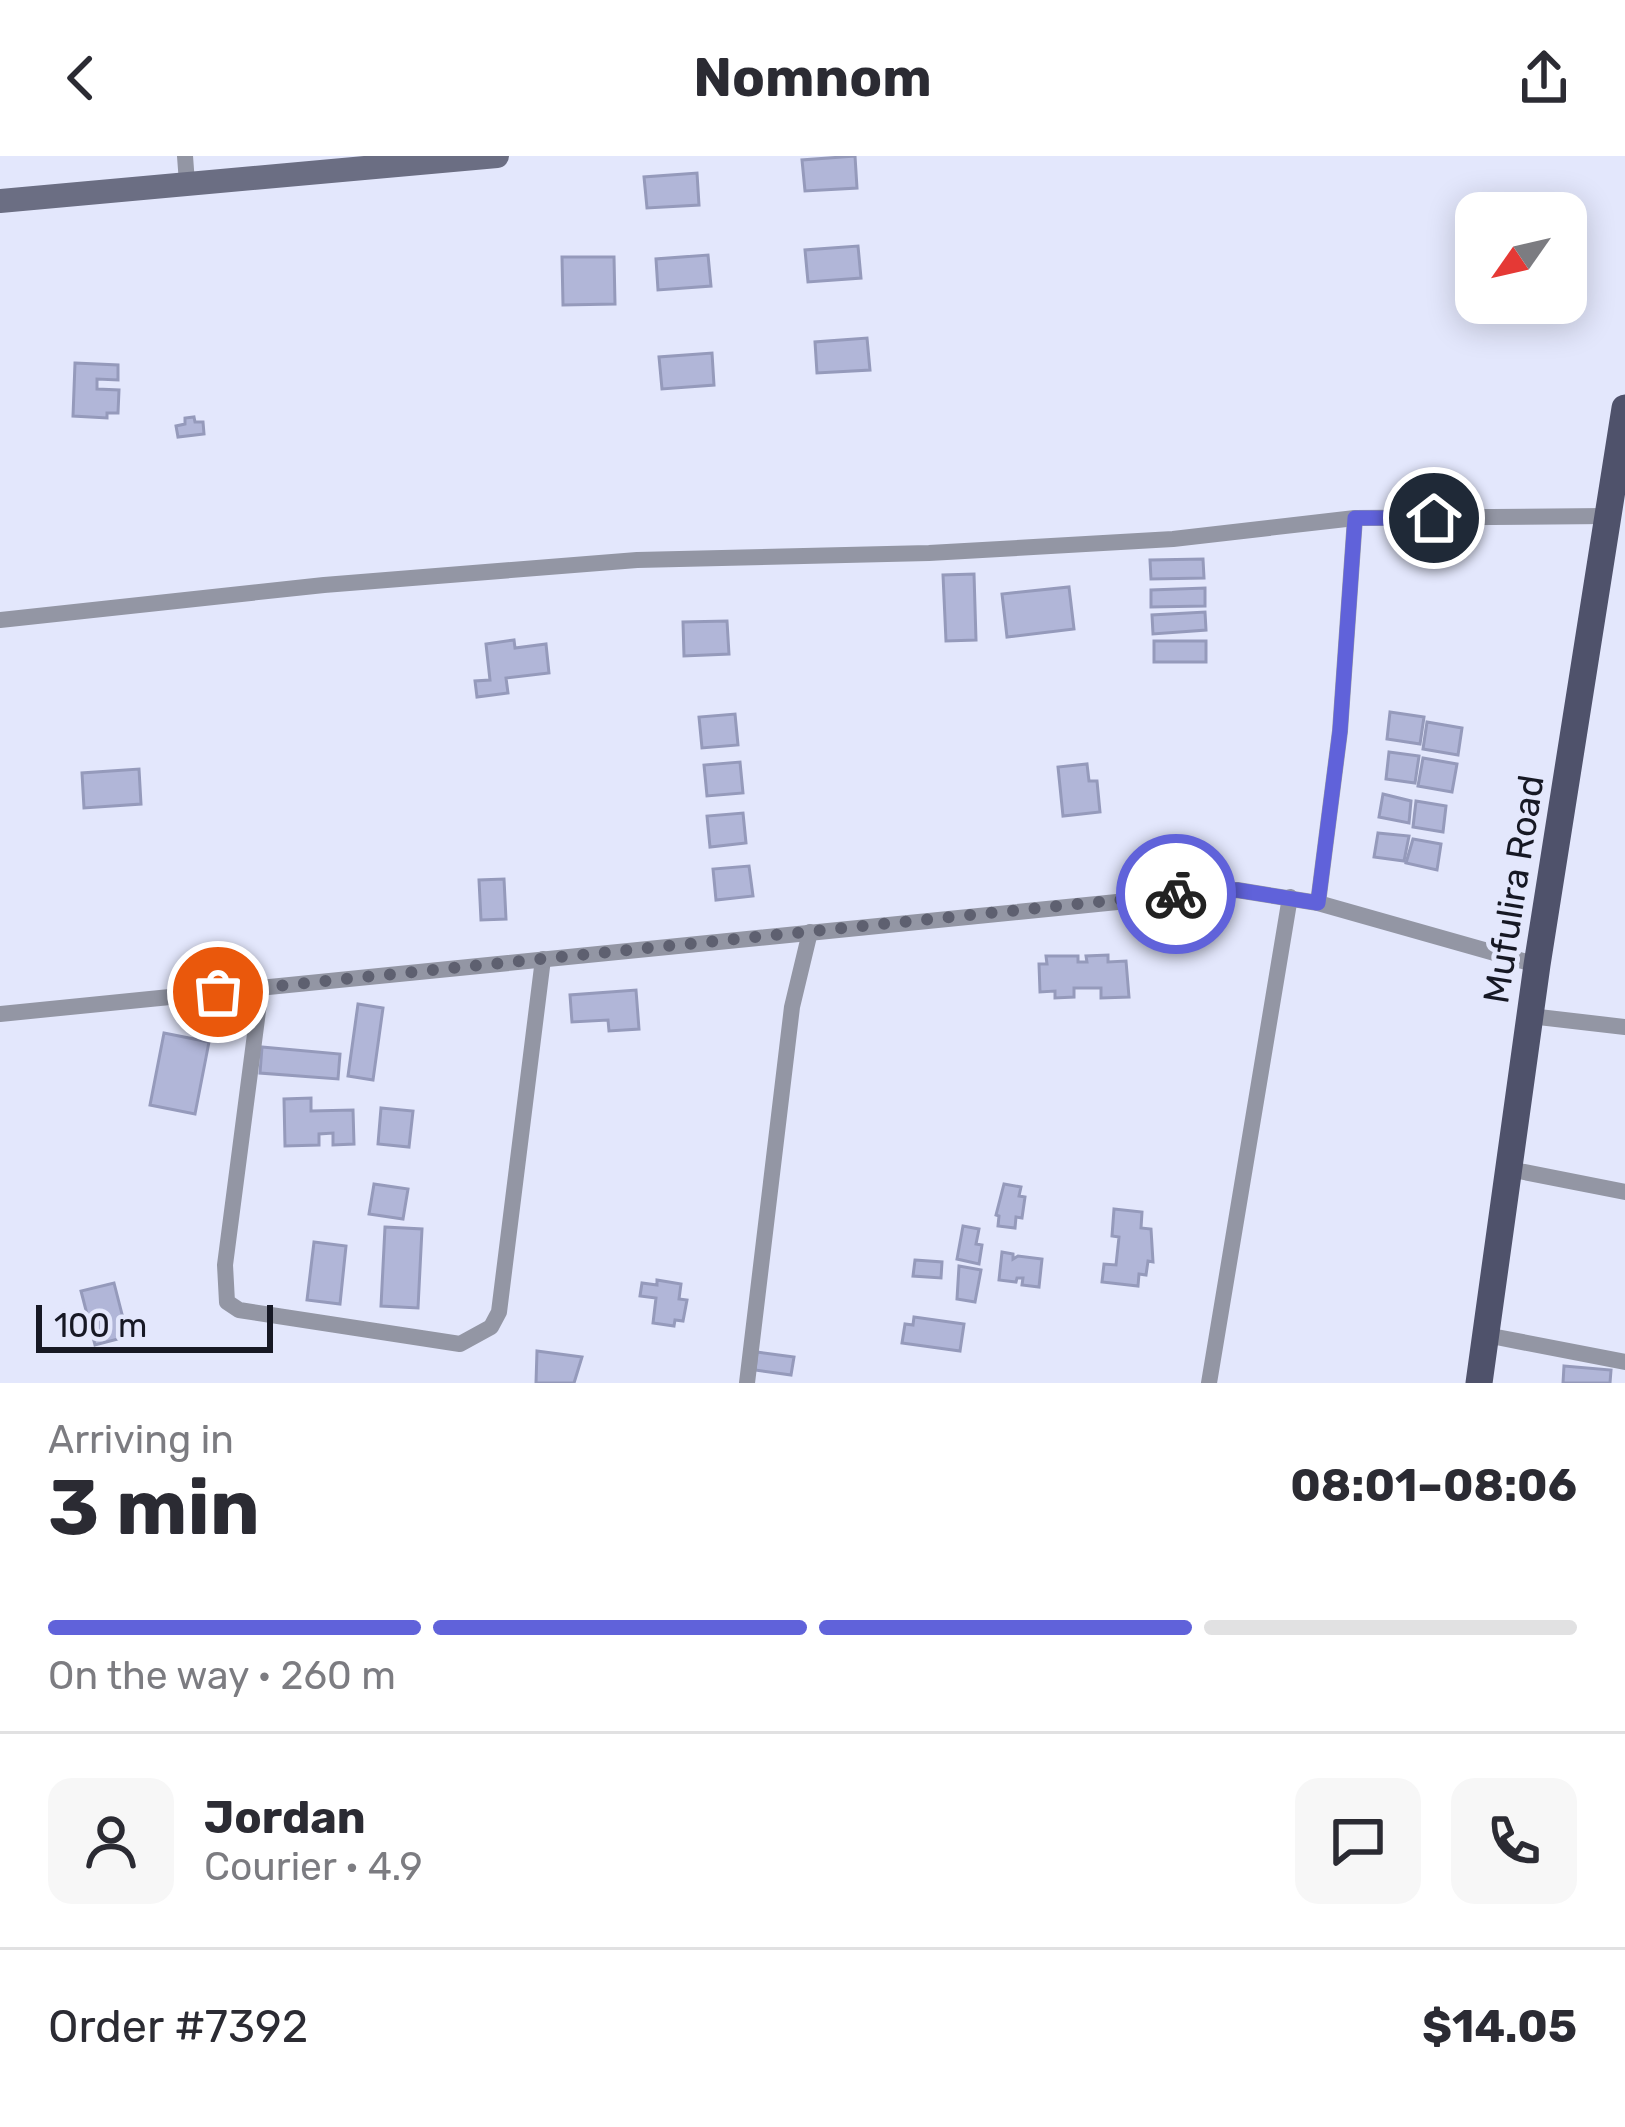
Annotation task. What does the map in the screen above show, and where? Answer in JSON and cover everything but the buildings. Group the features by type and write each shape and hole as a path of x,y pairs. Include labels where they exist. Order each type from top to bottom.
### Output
{"main road":[{"name":"Mufulira Road","path":"1479,1383 1537,965 1625,408"}],"street":[{"path":"185,156 188,183"},
{"path":"0,201 497,156"},
{"path":"0,620 286,589 637,560 908,554 1173,539 1355,518 1607,516"},
{"path":"1318,903 1340,731 1355,518"},
{"path":"0,1014 1150,895 1237,890 1318,903 1537,965"},
{"path":"1209,1383 1290,897"},
{"path":"747,1383 792,1007 810,932"},
{"path":"261,988 225,1264 227,1302 239,1310 460,1345 491,1327 499,1312 542,958"},
{"path":"1530,1016 1625,1027"},
{"path":"1509,1169 1625,1192"},
{"path":"1486,1335 1625,1361"}],"way so far":[{"path":"218,992 1176,894"}],"route":[{"path":"1176,894 1237,890 1318,903 1340,731 1355,518 1434,518"}]}
